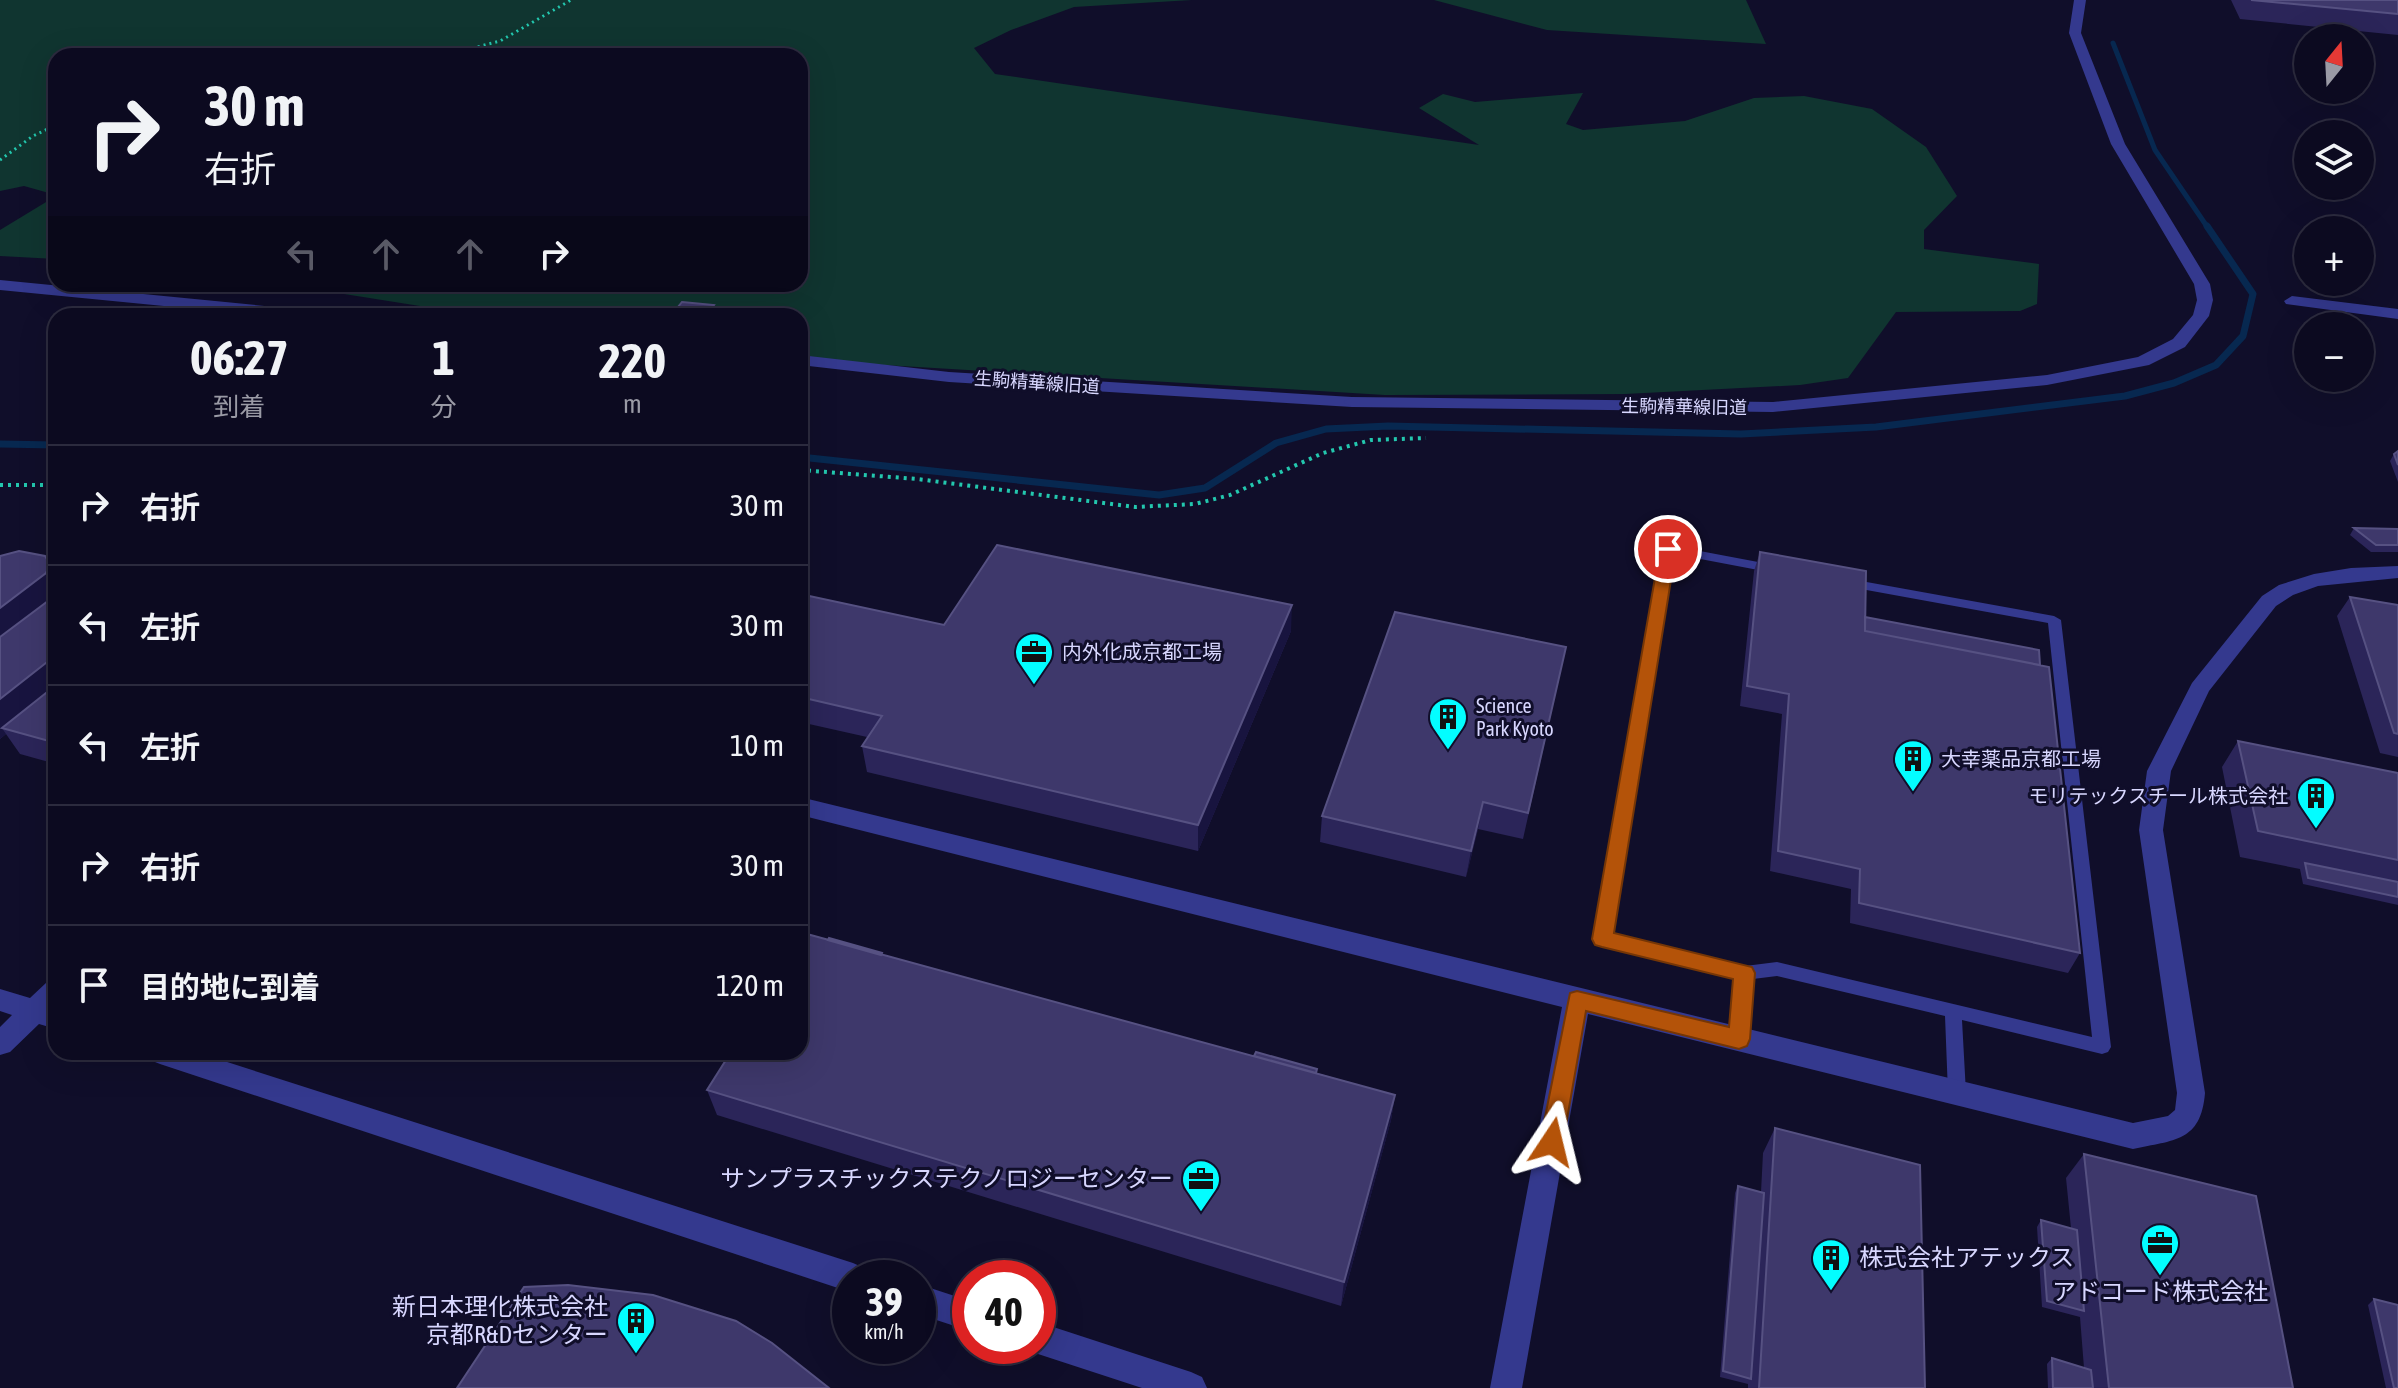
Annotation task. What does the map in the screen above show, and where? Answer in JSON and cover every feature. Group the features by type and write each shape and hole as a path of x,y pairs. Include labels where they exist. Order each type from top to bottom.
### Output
{"street":[{"name":"生駒精華線旧道","path":"808,361 949,377 1352,402 1708,408 1800,406 2047,380 2117,367 2163,353 2179,343 2201,316 2205,300 2202,284 2112,132 2075,33 2080,0"},
{"path":"0,285 48,290"},
{"path":"71,292 234,308"},
{"path":"2292,301 2398,314"},
{"path":"808,808 2133,1136 2153,1134 2176,1127 2189,1115 2191,1093 2151,830 2159,771 2200,688 2269,601 2286,590 2314,580 2351,574 2398,572"},
{"path":"0,1000 45,1014"},
{"path":"1506,1388 1577,1000"},
{"path":"0,1044 45,1014"},
{"path":"185,1060 832,1271"},
{"path":"1056,1344 1191,1388"}],"lane":[{"path":"1792,572 1668,549 1602,939 1745,973 1777,969 2102,1047 2054,620 1838,581"},
{"path":"1739,1039 1745,973"},
{"path":"1953,1012 1957,1093"}],"path":[{"path":"473,48 500,41 571,0"},
{"path":"0,160 48,129"},
{"path":"808,471 917,479 1135,507 1195,504 1230,495 1323,453 1371,440 1426,438"},
{"path":"0,485 48,485"}],"green space":[{"path":"0,0 1192,0 1074,7 1011,30 974,48 995,74 1479,145 1419,108 1443,94 1475,102 1583,93 1566,124 1583,130 1685,121 1754,98 1804,96 1872,109 1926,147 1957,196 1924,230 1924,249 2039,264 2037,304 2020,311 1896,312 1848,378 1800,385 1625,394 1385,395 808,360 808,308 432,308 332,292 808,292 808,48 48,48 48,193 24,186 0,191"},
{"path":"1434,0 1746,0 1766,44 1547,30"},
{"path":"48,201 48,259 0,256 0,230"}],"building":[{"path":"2251,0 2398,0 2398,14"},
{"path":"682,302 714,305 712,308 677,308"},
{"path":"2354,528 2398,529 2398,545 2376,545"},
{"name":"内外化成京都工場","path":"997,545 1292,605 1198,825 862,746 882,716 808,699 808,596 944,625"},
{"path":"19,551 45,556 48,568 0,608 0,556"},
{"name":"大幸薬品京都工場","path":"1760,552 1866,571 1865,631 2049,667 2080,953 1859,903 1860,869 1778,851 1789,694 1747,686"},
{"path":"2350,597 2398,605 2398,734 2394,733"},
{"path":"48,601 48,661 0,699 0,637"},
{"name":"Science Park Kyoto","path":"1395,612 1566,647 1528,813 1483,802 1471,851 1322,816"},
{"path":"1865,617 2039,650 2040,665 1865,631"},
{"path":"48,691 48,741 2,728"},
{"path":"2238,741 2398,773 2398,860 2258,831"},
{"path":"2305,863 2398,882 2398,897 2308,878"},
{"name":"サンプラスチックステクノロジーセンター","path":"808,934 1395,1095 1344,1282 707,1090 726,1060 808,1060"},
{"path":"829,938 882,953 828,940"},
{"path":"1256,1052 1317,1069 1316,1073 1254,1056"},
{"name":"株式会社アテックス","path":"1775,1128 1920,1165 1925,1388 1759,1388"},
{"name":"アドコード株式会社","path":"2084,1154 2256,1196 2293,1388 2109,1388"},
{"path":"1738,1186 1764,1193 1751,1379 1723,1371"},
{"path":"2041,1220 2077,1230 2084,1311 2047,1301"},
{"name":"新日本理化株式会社 京都R&Dセンター","path":"568,1285 653,1295 736,1321 772,1343 829,1388 457,1388 524,1287"},
{"path":"2374,1299 2398,1305 2398,1388 2394,1388"},
{"path":"2052,1358 2091,1370 2093,1388 2053,1388"}],"waterway":[{"path":"2113,43 2155,150 2208,228"},
{"path":"808,458 1159,495 1205,488 1276,443 1326,429 1388,426 1741,434 1876,427 2125,396 2174,383 2216,365 2243,336 2253,294 2207,226"},
{"path":"0,444 48,445"}],"place":[{"name":"内外化成京都工場","path":"1034,686"},
{"name":"Science Park Kyoto","path":"1448,751"},
{"name":"大幸薬品京都工場","path":"1913,793"},
{"name":"モリテックスチール株式会社","path":"2316,830"},
{"name":"サンプラスチックステクノロジーセンター","path":"1201,1213"},
{"name":"アドコード株式会社","path":"2160,1277"},
{"name":"株式会社アテックス","path":"1831,1292"},
{"name":"新日本理化株式会社 京都R&Dセンター","path":"636,1355"}],"route":[{"path":"1552,1142 1577,1000 1739,1039 1745,973 1602,939 1668,549"}]}
